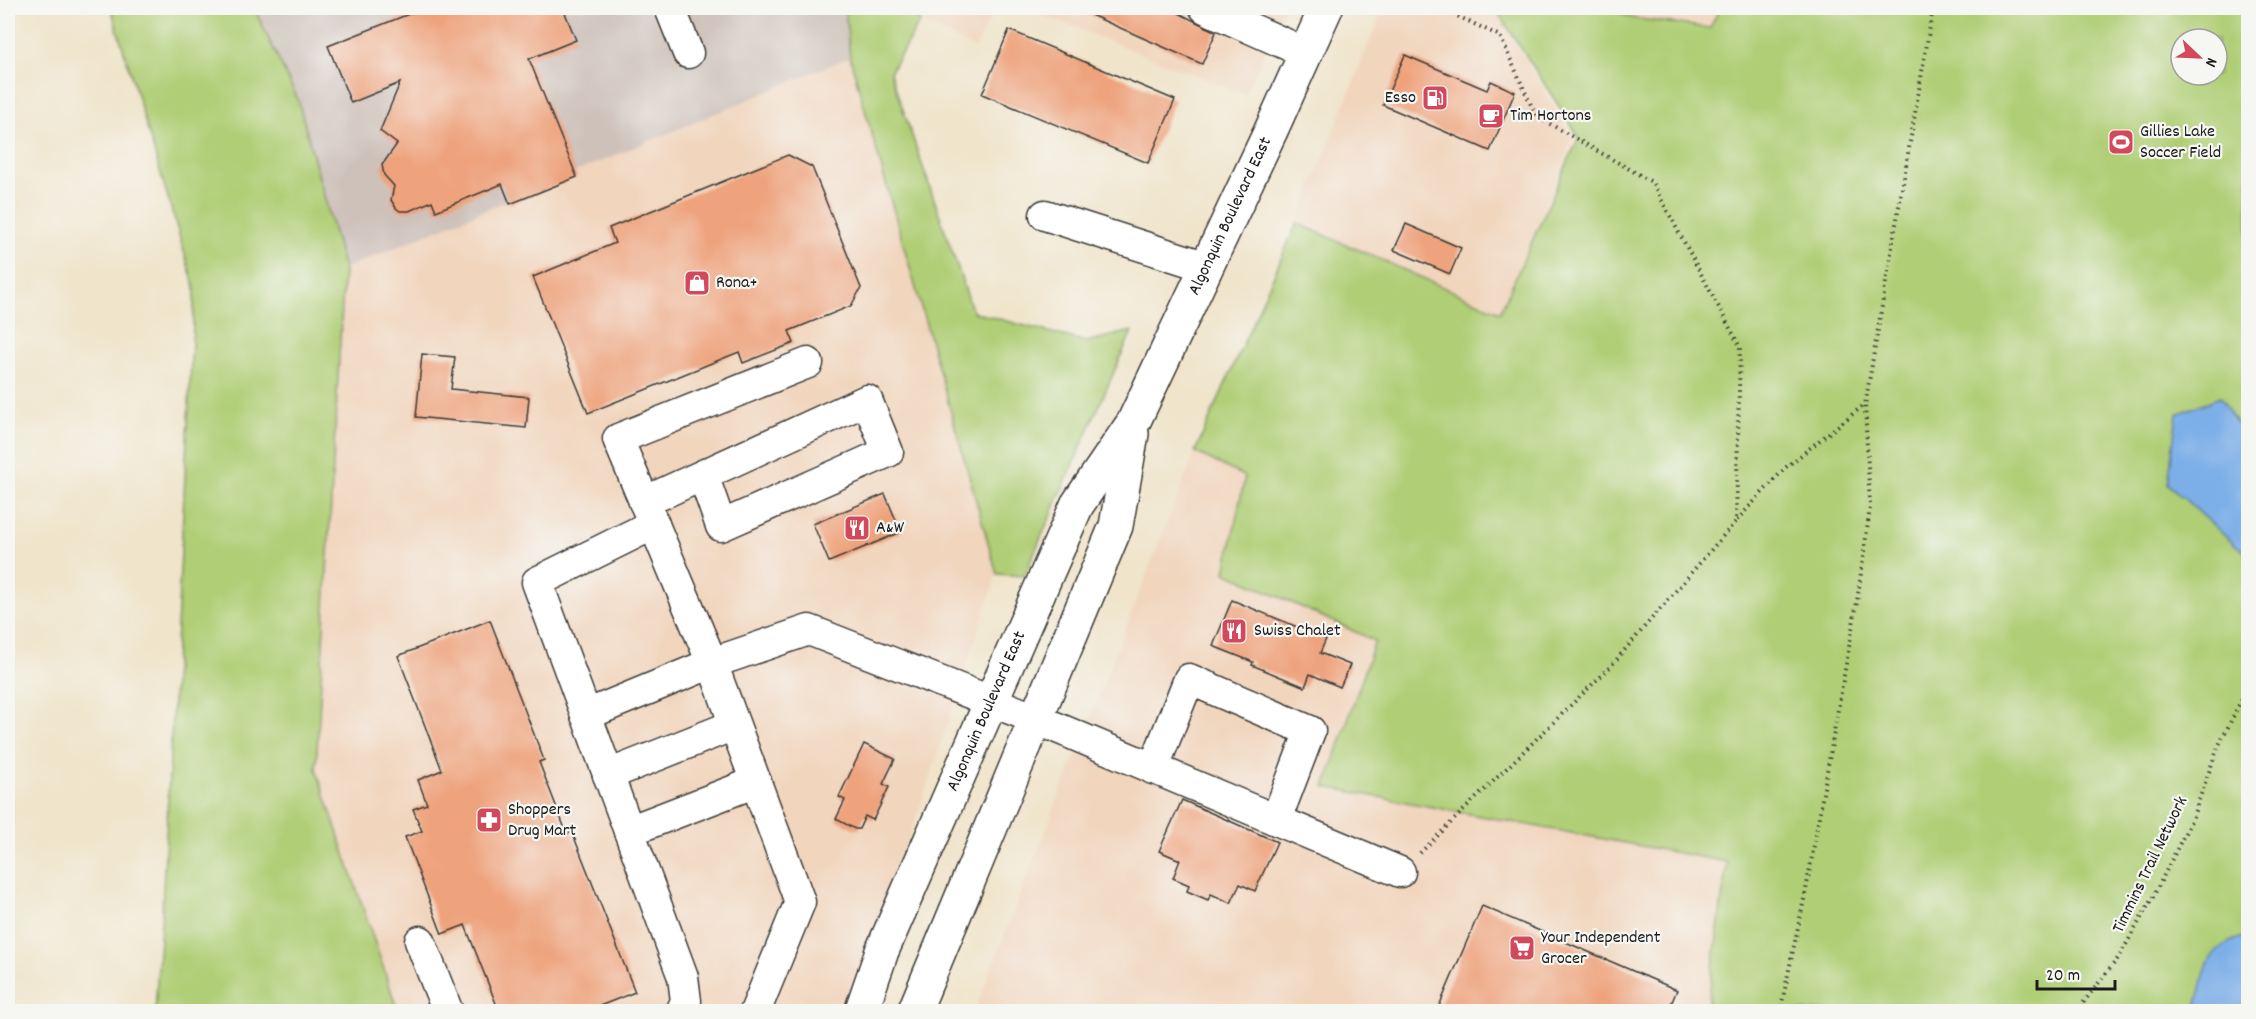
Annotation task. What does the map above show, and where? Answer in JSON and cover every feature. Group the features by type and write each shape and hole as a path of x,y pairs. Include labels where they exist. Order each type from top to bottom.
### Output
{"main road":[{"name":"Algonquin Boulevard East","path":"861,1011 882,951 1077,504 1133,423 1326,8"},
{"name":"Algonquin Boulevard East","path":"914,1011 1116,526 1133,423"}],"lane":[{"path":"670,8 688,52"},
{"path":"1205,8 1306,53"},
{"path":"1046,215 1207,267"},
{"path":"755,1011 800,902 712,663 618,439 808,363"},
{"path":"681,1011 686,1001 683,977 537,582 649,513 703,475 867,400 888,452 721,526 703,475"},
{"path":"586,715 712,663 809,630 1036,719 1400,872"},
{"path":"1154,769 1189,679 1310,731 1275,820"},
{"path":"608,775 734,725"},
{"path":"629,831 756,782"},
{"path":"420,941 448,1011"}],"path":[{"path":"1440,8 1500,36 1536,116 1652,182 1740,347 1736,521"},
{"path":"1779,1011 1806,890 1860,579 1869,508 1865,405 1933,8"},
{"path":"1400,872 1610,667 1785,468 1865,405"},
{"name":"Timmins Trail Network","path":"2076,1011 2120,957 2152,897 2192,819 2218,747 2248,687"}],"shaded area":[{"path":"254,8 845,8 850,57 344,269 298,100"},
{"path":"905,8 996,8 975,48 920,22"},
{"path":"1026,8 1284,8 1245,95"},
{"path":"1383,8 1494,8 1573,139 1500,313 1297,223"},
{"path":"1607,8 1720,8 1711,28 1632,18"},
{"path":"850,57 997,574 852,1011 398,1011 316,769 344,269"},
{"path":"1195,452 1245,477 1225,572 1375,640 1325,787 1728,862 1707,1011 974,1012"}],"green space":[{"path":"111,8 254,8 298,100 344,269 316,769 398,1011 155,1011 195,288"},
{"path":"845,8 905,8 920,22 890,72 973,312 1086,342 1132,331 1024,576 997,574 850,57"},
{"path":"1495,8 1607,8 1632,18 1710,28 1720,8 2248,8 2248,935 2218,950 2211,958 2201,996 2194,1011 1707,1011 1727,862 1325,787 1375,641 1225,572 1245,477 1195,452 1297,223 1500,312 1579,137"}],"water":[{"path":"2220,397 2248,441 2248,553 2235,545 2168,484 2177,414"},
{"path":"2248,935 2248,1011 2194,1011 2207,965 2212,957 2226,944"}],"building":[{"path":"424,8 563,8 576,40 529,59 577,177 510,204 502,184 436,211 432,201 409,211 400,211 396,208 391,200 394,186 384,175 382,165 397,144 380,131 400,83 351,103 328,46"},
{"path":"1075,8 1169,8 1216,32 1202,64"},
{"path":"1009,30 1175,100 1148,163 982,94"},
{"name":"Esso","path":"1405,55 1487,90 1491,81 1515,92 1490,151 1383,105"},
{"name":"Rona+","path":"788,155 812,167 861,288 851,306 789,331 794,343 743,363 739,352 588,413 533,277 615,243 609,228"},
{"path":"1406,224 1461,248 1450,274 1394,250"},
{"path":"422,354 455,357 451,389 529,397 526,428 416,417"},
{"name":"A&W","path":"885,494 901,532 829,562 813,524"},
{"path":"1232,600 1326,639 1320,653 1350,665 1340,687 1310,674 1305,687 1213,646"},
{"name":"Shoppers Drug Mart","path":"490,620 544,760 539,762 567,834 572,832 635,992 587,1011 499,1011 465,925 442,934 405,837 422,831 413,809 427,804 418,780 442,770 398,656"},
{"path":"864,744 895,759 883,784 889,787 873,820 865,816 859,829 855,829 836,819 845,800 839,797"},
{"path":"1182,800 1277,842 1255,891 1240,884 1231,903 1211,894 1208,900 1187,891 1189,885 1173,878 1180,860 1159,851"},
{"name":"Your Independent Grocer","path":"1482,906 1677,990 1668,1011 1437,1011"}],"place":[{"name":"Esso","path":"1435,98"},
{"name":"Tim Hortons","path":"1491,116"},
{"name":"Gillies Lake Soccer Field","path":"2121,142"},
{"name":"Rona+","path":"697,283"},
{"name":"A&W","path":"857,528"},
{"name":"Swiss Chalet","path":"1234,631"},
{"name":"Shoppers Drug Mart","path":"489,820"},
{"name":"Your Independent Grocer","path":"1522,948"}]}
